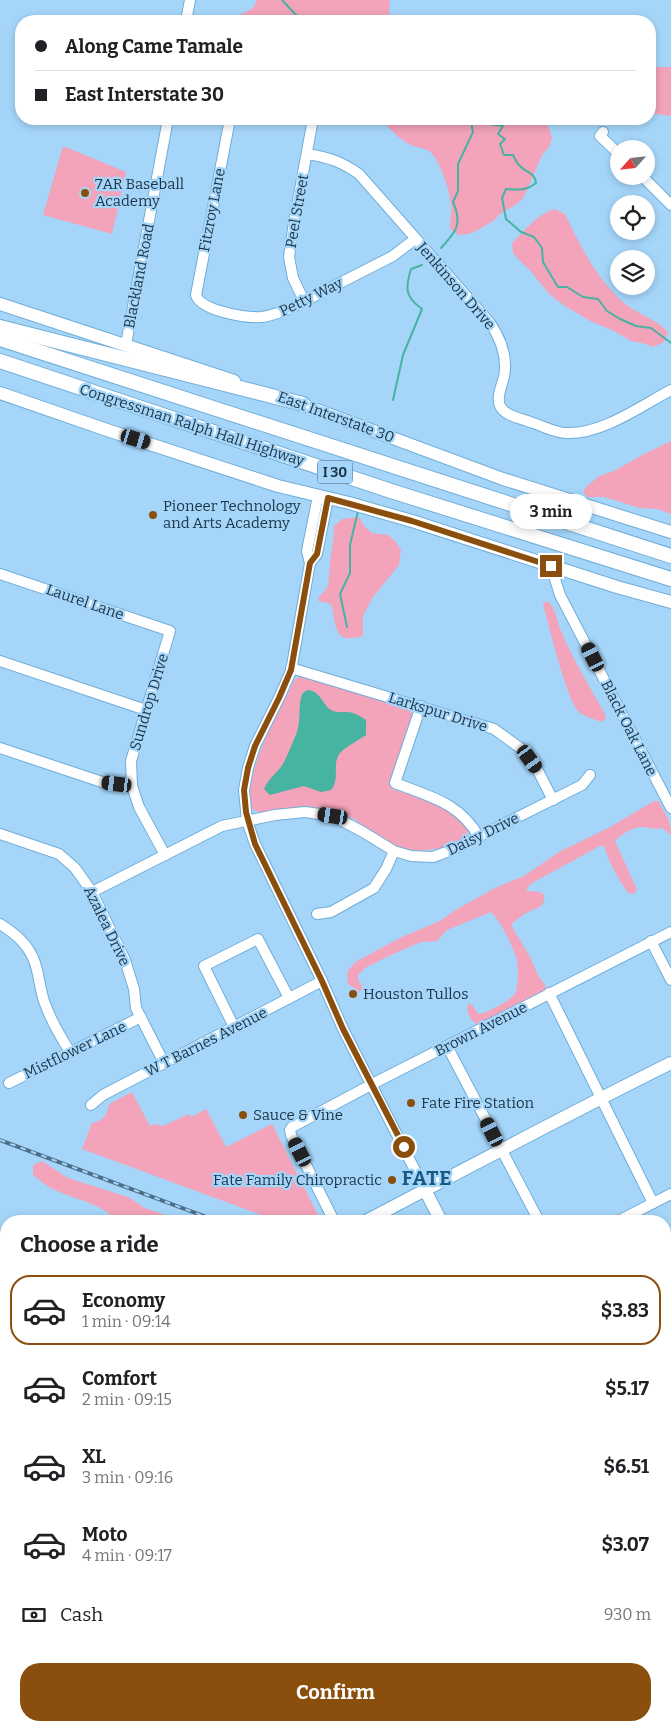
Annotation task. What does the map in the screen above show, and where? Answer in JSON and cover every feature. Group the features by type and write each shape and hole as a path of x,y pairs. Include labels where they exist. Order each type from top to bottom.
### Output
{"highway":[{"path":"0,327 303,404"},
{"name":"Congressman Ralph Hall Highway","path":"0,339 671,556"},
{"name":"Congressman Ralph Hall Highway","path":"0,361 392,491 671,579"}],"main road":[{"name":"East Interstate 30","path":"0,304 126,344 303,404 503,479 671,532"},
{"path":"0,393 278,486 412,521 671,602"},
{"path":"378,1215 501,1149 671,1063"},
{"path":"426,1190 438,1215"}],"street":[{"path":"187,15 190,0"},
{"name":"Blackland Road","path":"126,344 167,125"},
{"name":"Fitzroy Lane","path":"198,301 196,295 229,125"},
{"name":"Peel Street","path":"304,301 293,278 289,257 312,125"},
{"path":"604,132 600,136 610,145"},
{"name":"Jenkinson Drive","path":"307,154 327,157 341,162 359,174 490,323 502,344 505,364 499,402 500,407 508,414 564,433 585,432 609,423 671,390"},
{"path":"651,185 671,205"},
{"name":"Petty Way","path":"198,301 221,311 257,317 274,314 393,256 415,238"},
{"path":"323,497 307,551 310,563 291,668 279,698 255,746 248,768 244,790 247,821 255,844 322,981 343,1029 426,1190"},
{"name":"Black Oak Lane","path":"551,566 560,595 671,808"},
{"name":"Laurel Lane","path":"0,574 170,631"},
{"name":"Sundrop Drive","path":"165,855 139,806 132,783 130,761 170,631"},
{"path":"0,661 146,710"},
{"name":"Larkspur Drive","path":"291,668 494,728 523,750 536,768 553,800"},
{"path":"420,706 395,783 447,804 461,813 470,822 479,837"},
{"path":"0,748 105,783 132,783"},
{"name":"Daisy Drive","path":"92,892 222,826 306,812 333,816 394,851 411,856 433,857 479,837 582,785 590,775"},
{"name":"Azalea Drive","path":"0,834 59,854 75,868 92,892 125,960 134,988 136,1008 164,1063"},
{"path":"316,914 331,912 374,888 394,851"},
{"path":"0,924 16,934 35,962 43,1000 70,1052"},
{"name":"Brown Avenue","path":"331,1215 291,1135 290,1130 292,1127 372,1084 671,932"},
{"path":"234,1027 204,966 258,939 288,998"},
{"path":"651,941 671,980"},
{"name":"W T Barnes Avenue","path":"91,1105 103,1095 322,981"},
{"path":"549,994 654,1203"},
{"name":"Mistflower Lane","path":"9,1083 141,1017"},
{"path":"447,1046 536,1215"},
{"path":"630,1215 671,1194"}],"shaded area":[{"path":"257,0 390,0 389,15 240,15 253,8"},
{"path":"656,67 671,67 671,116 656,114"},
{"path":"387,125 548,125 552,138 549,147 542,155 524,197 517,204 478,230 469,234 459,235 450,229 451,208 449,192 437,161 429,151 413,146"},
{"name":"7AR Baseball Academy","path":"63,146 126,172 112,234 43,215"},
{"path":"555,209 565,214 590,262 610,288 610,295 616,295 629,307 663,327 668,332 664,342 653,347 631,341 612,330 592,322 549,294 513,253 512,243 537,219"},
{"path":"671,441 671,514 657,509 640,508 604,497 588,497 584,493 584,489 599,476 614,471"},
{"path":"359,517 364,526 372,533 388,535 401,550 399,565 373,597 363,616 363,636 348,638 342,636 337,629 332,606 318,601 328,585 334,526 342,519"},
{"path":"546,601 554,610 571,652 605,714 606,718 602,722 580,713 569,694 543,605"},
{"path":"301,676 410,709 412,715 390,783 392,789 443,808 461,821 468,829 466,837 441,848 420,851 404,849 387,842 354,819 329,809 302,806 260,813 252,809 250,795 252,779 264,743 295,679"},
{"path":"307,690 318,695 331,710 352,713 366,720 366,735 340,753 336,762 335,780 331,790 321,792 304,786 270,795 264,789 283,764 297,732 302,694"},
{"path":"654,801 659,801 667,817 671,835 662,828 641,827 627,832 615,841 637,890 633,894 628,893 621,882 604,846 600,846 532,883 526,890 542,893 544,895 544,902 541,906 526,913 511,925 529,955 546,990 478,1025 473,1021 468,1013 468,1003 473,1006 478,1014 483,1013 506,1001 514,995 517,989 518,969 516,957 505,933 491,912 447,930 437,941 421,942 365,968 358,975 358,980 363,988 360,992 348,984 347,974 357,961 402,937 440,921 457,909 495,888 524,876 559,852 610,827"},
{"path":"132,1092 150,1126 155,1124 163,1126 189,1114 191,1117 206,1109 226,1147 272,1124 318,1215 262,1215 82,1149 92,1123 104,1117 109,1104"},
{"path":"42,1161 68,1178 128,1197 145,1208 165,1215 110,1215 95,1205 45,1185 33,1175 33,1165"}],"waterway":[{"path":"282,0 296,15"},
{"path":"441,248 451,237 458,222 453,202 458,191 458,164 473,132 472,125"},
{"path":"495,125 503,126 498,134 505,139 500,144 504,155 513,155 519,165 534,177 536,183 525,189 506,189 502,198 506,219 521,232 534,237 542,248 543,262 558,287 567,287 583,297 598,299 607,311 620,319 636,326 651,328 671,343"},
{"path":"393,400 403,355 422,309 409,296 407,287 409,276 411,269 422,265"},
{"path":"347,627 340,594 350,573 350,545 358,511"}],"railway":[{"path":"0,1140 201,1215"}],"place":[{"name":"7AR Baseball Academy","path":"85,193"},
{"name":"Pioneer Technology and Arts Academy","path":"153,515"},
{"name":"Houston Tullos","path":"353,994"},
{"name":"Fate Fire Station","path":"411,1103"},
{"name":"Sauce & Vine","path":"243,1115"},
{"name":"Fate Family Chiropractic","path":"392,1180"}],"district":[{"name":"FATE","path":"427,1178"}],"route":[{"path":"404,1147 343,1029 322,981 250,832 245,809 244,790 248,768 255,746 291,670 310,563 317,554 328,498 412,521 551,566"}]}
